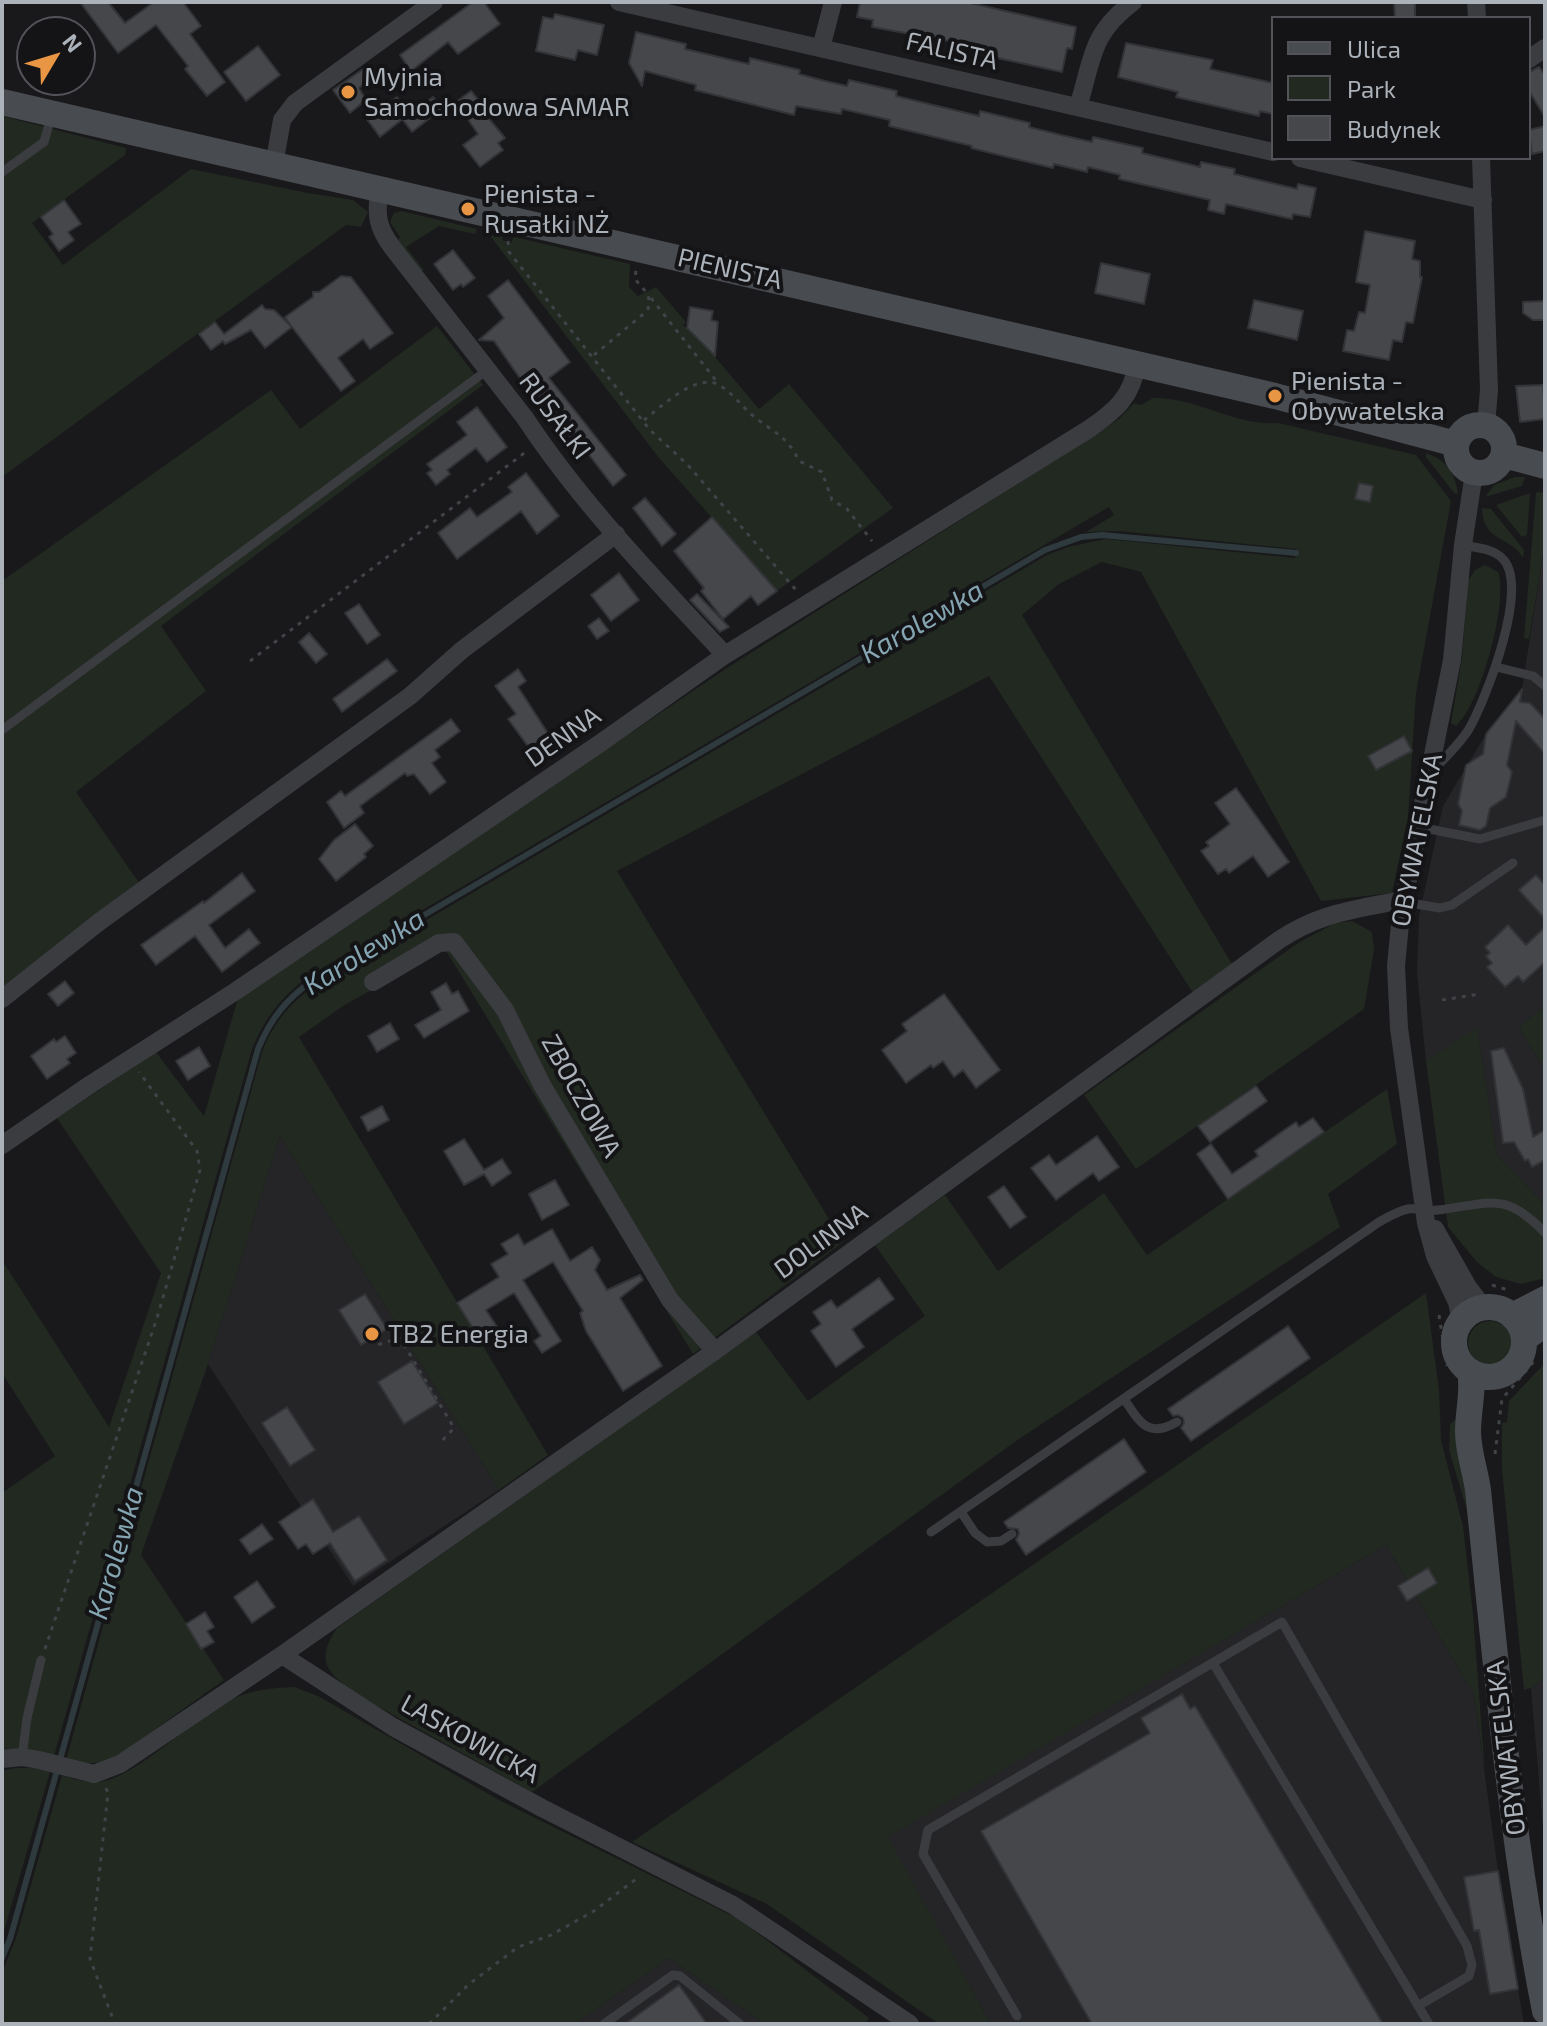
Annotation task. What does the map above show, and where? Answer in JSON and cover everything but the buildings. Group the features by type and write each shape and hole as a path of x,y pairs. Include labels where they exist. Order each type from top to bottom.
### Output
{"street":[{"path":"274,165 282,120 295,103 434,2"},
{"name":"FALISTA","path":"619,2 1271,152"},
{"path":"821,48 833,2"},
{"path":"1078,107 1099,39 1108,23 1133,2"},
{"name":"PIENISTA","path":"2,102 1275,396 1456,444"},
{"path":"1309,160 1483,200"},
{"path":"1481,160 1489,390 1486,425"},
{"name":"RUSAŁKI","path":"379,190 377,219 381,233 525,418 539,442 616,534 725,655"},
{"name":"DENNA","path":"2,1145 480,826 725,655 1112,413 1131,389 1137,364"},
{"path":"1486,425 1499,433 1504,455 1490,472 1474,473 1462,465 1456,444 1471,426 1486,425"},
{"path":"1504,455 1545,466"},
{"name":"OBYWATELSKA","path":"1468,1307 1457,1302 1435,1256 1425,1209 1399,1028 1396,966 1404,902 1452,660 1463,545 1474,473"},
{"path":"2,999 99,922 410,696 462,650 616,534"},
{"name":"DOLINNA","path":"282,1655 715,1351 1305,923 1331,914 1404,902"},
{"name":"ZBOCZOWA","path":"373,982 439,943 454,942 505,1010 542,1085 670,1300 715,1351"},
{"path":"1524,1318 1501,1309 1468,1307 1457,1330 1455,1348 1461,1363 1471,1374 1504,1374 1516,1365 1522,1355 1524,1318 1545,1299"},
{"name":"OBYWATELSKA","path":"1471,1374 1468,1444 1477,1484 1505,1752 1531,1941 1545,2011"},
{"path":"2,1759 30,1758 79,1772 100,1773 120,1764 282,1655"},
{"name":"LASKOWICKA","path":"282,1655 393,1727 756,1920 887,2018 910,2024"}],"lane":[{"path":"2,172 44,142 52,114"},
{"path":"2,730 486,371"},
{"path":"1429,773 1457,746 1469,729 1496,667 1509,611 1512,576 1509,568 1496,553 1463,545"},
{"path":"1496,667 1533,676 1545,686"},
{"path":"1419,827 1480,839 1545,820"},
{"path":"1404,902 1440,908 1452,905 1513,863"},
{"path":"931,1532 1379,1222 1409,1209 1434,1211 1498,1201 1525,1214 1545,1233"},
{"path":"1124,1399 1139,1420 1152,1429 1160,1430 1177,1422"},
{"path":"961,1512 975,1533 987,1542 1001,1541 1012,1534"},
{"path":"1017,2016 923,1854 928,1830 1282,1622 1467,1946 1472,1965 1469,1976 1418,2006"},
{"path":"30,1758 27,1718 41,1660"},
{"path":"1213,1663 1429,2024"},
{"path":"604,2024 673,1975 680,1976 740,2024"}],"path":[{"path":"508,241 509,252 643,421 698,477 796,590"},
{"path":"634,275 721,386 752,415 791,444 799,461 822,472 832,500 847,509 864,529 882,559"},
{"path":"593,356 647,311 651,298"},
{"path":"643,421 691,386 712,383 721,386"},
{"path":"250,661 539,442"},
{"path":"1442,1000 1480,994"},
{"path":"41,1660 157,1318 200,1170 197,1151 129,1059"},
{"path":"1471,1374 1468,1307 1524,1318"},
{"path":"372,1338 377,1345 400,1338 454,1428 439,1444"},
{"path":"100,1773 108,1793 90,1959 115,2024"},
{"path":"429,2024 468,1985 518,1947 551,1935 594,1911 655,1865"}],"shaded area":[{"path":"1545,543 1545,1005 1519,1028 1545,1070 1545,1205 1497,1155 1477,1028 1426,1061 1417,973 1419,916 1443,806 1486,734 1513,701 1520,701"},
{"path":"280,1136 499,1490 353,1586 208,1364"},
{"path":"1386,1545 1407,1580 1399,1586 1407,1601 1416,1596 1474,1695 1500,1886 1524,2024 991,2024 887,1837"},
{"path":"1545,1678 1545,1838 1544,1839 1531,1688"},
{"path":"669,1958 765,2024 575,2024"}],"green space":[{"path":"2,116 126,148 125,155 32,223 63,265 191,169 353,200 368,212 361,227 346,225 2,477"},
{"path":"401,211 477,229 475,234 439,226 406,247 424,270 420,273 397,242 400,237 390,222 394,213"},
{"path":"493,233 511,243 514,237 630,264 629,287 638,296 656,287 686,322 683,325 710,351 759,409 789,384 893,508 777,591 659,458 491,237"},
{"path":"437,326 483,385 161,626 206,691 76,792 149,897 2,1004 2,581 271,390 300,429"},
{"path":"1153,398 1185,402 1246,420 1278,423 1416,455 1451,501 1416,693 1408,818 1392,893 1321,901 1141,572 1102,562 1059,584 1022,615 1232,964 1193,993 989,676 617,871 843,1242 693,1354 445,949 343,1006 299,1037 548,1455 499,1490 280,1136 208,1364 141,1555 224,1680 105,1762 80,1764 66,1760 262,1052 271,1032 297,1000 314,986 1047,555 1106,539 1295,558 1296,549 1119,531 1086,532 1114,515 1109,507 305,979 274,1010 252,1049 54,1756 2,1751 2,1493 55,1456 2,1373 2,1260 109,1427 161,1273 57,1118 156,1052 204,1116 238,998 727,668 1106,428 1134,403 1141,405"},
{"path":"1426,453 1449,468 1458,494 1454,493"},
{"path":"1515,477 1525,477 1522,486 1485,497 1494,485"},
{"path":"1538,492 1545,493 1545,543 1529,639 1524,638"},
{"path":"1530,493 1527,535 1522,537 1496,505"},
{"path":"1482,508 1491,509 1524,550 1523,558 1487,527"},
{"path":"1485,565 1498,572 1500,586 1496,628 1483,676 1465,715 1456,726 1451,723 1462,658 1468,581 1475,570"},
{"path":"1352,921 1372,932 1374,950 1364,1009 1136,1169 1084,1095 1298,943 1335,923"},
{"path":"1545,1005 1545,1070 1519,1028"},
{"path":"1477,1027 1497,1155 1545,1205 1545,1283 1542,1279 1521,1284 1496,1277 1477,1262 1448,1227 1426,1061"},
{"path":"1387,1089 1397,1144 1328,1194 1340,1227 1016,1441 532,1792 359,1696 328,1667 326,1651 337,1628 756,1332 808,1401 925,1316 875,1245 945,1195 998,1271 1104,1193 1147,1255"},
{"path":"1426,1293 1439,1390 1441,1440 1463,1526 1485,1772 1474,1695 1416,1596 1437,1583 1428,1568 1407,1580 1386,1545 888,1837 991,2024 939,2024 767,1904 632,1842"},
{"path":"1490,1321 1505,1328 1512,1343 1505,1358 1490,1365 1475,1358 1468,1343 1475,1328"},
{"path":"1545,1363 1545,1678 1524,1690 1502,1469 1502,1423 1507,1422 1509,1401"},
{"path":"1459,1417 1468,1514 1449,1450 1450,1424"},
{"path":"294,1687 318,1696 499,1800 739,1919 869,2018 865,2024 765,2024 669,1958 575,2024 2,2024 2,1973 16,1938 62,1775 94,1782 118,1776 228,1701 260,1690"},
{"path":"37,1768 50,1772 2,1938 2,1771"}],"waterway":[{"name":"Karolewka","path":"2,1958 10,1939 258,1049 274,1019 287,1003 312,981 1045,550 1081,537 1102,535 1296,553"}],"place":[{"name":"Myjnia Samochodowa SAMAR","path":"348,92"},
{"name":"Pienista - Rusałki NŻ","path":"468,209"},
{"name":"Pienista - Obywatelska","path":"1275,396"},
{"name":"TB2 Energia","path":"372,1334"}]}
